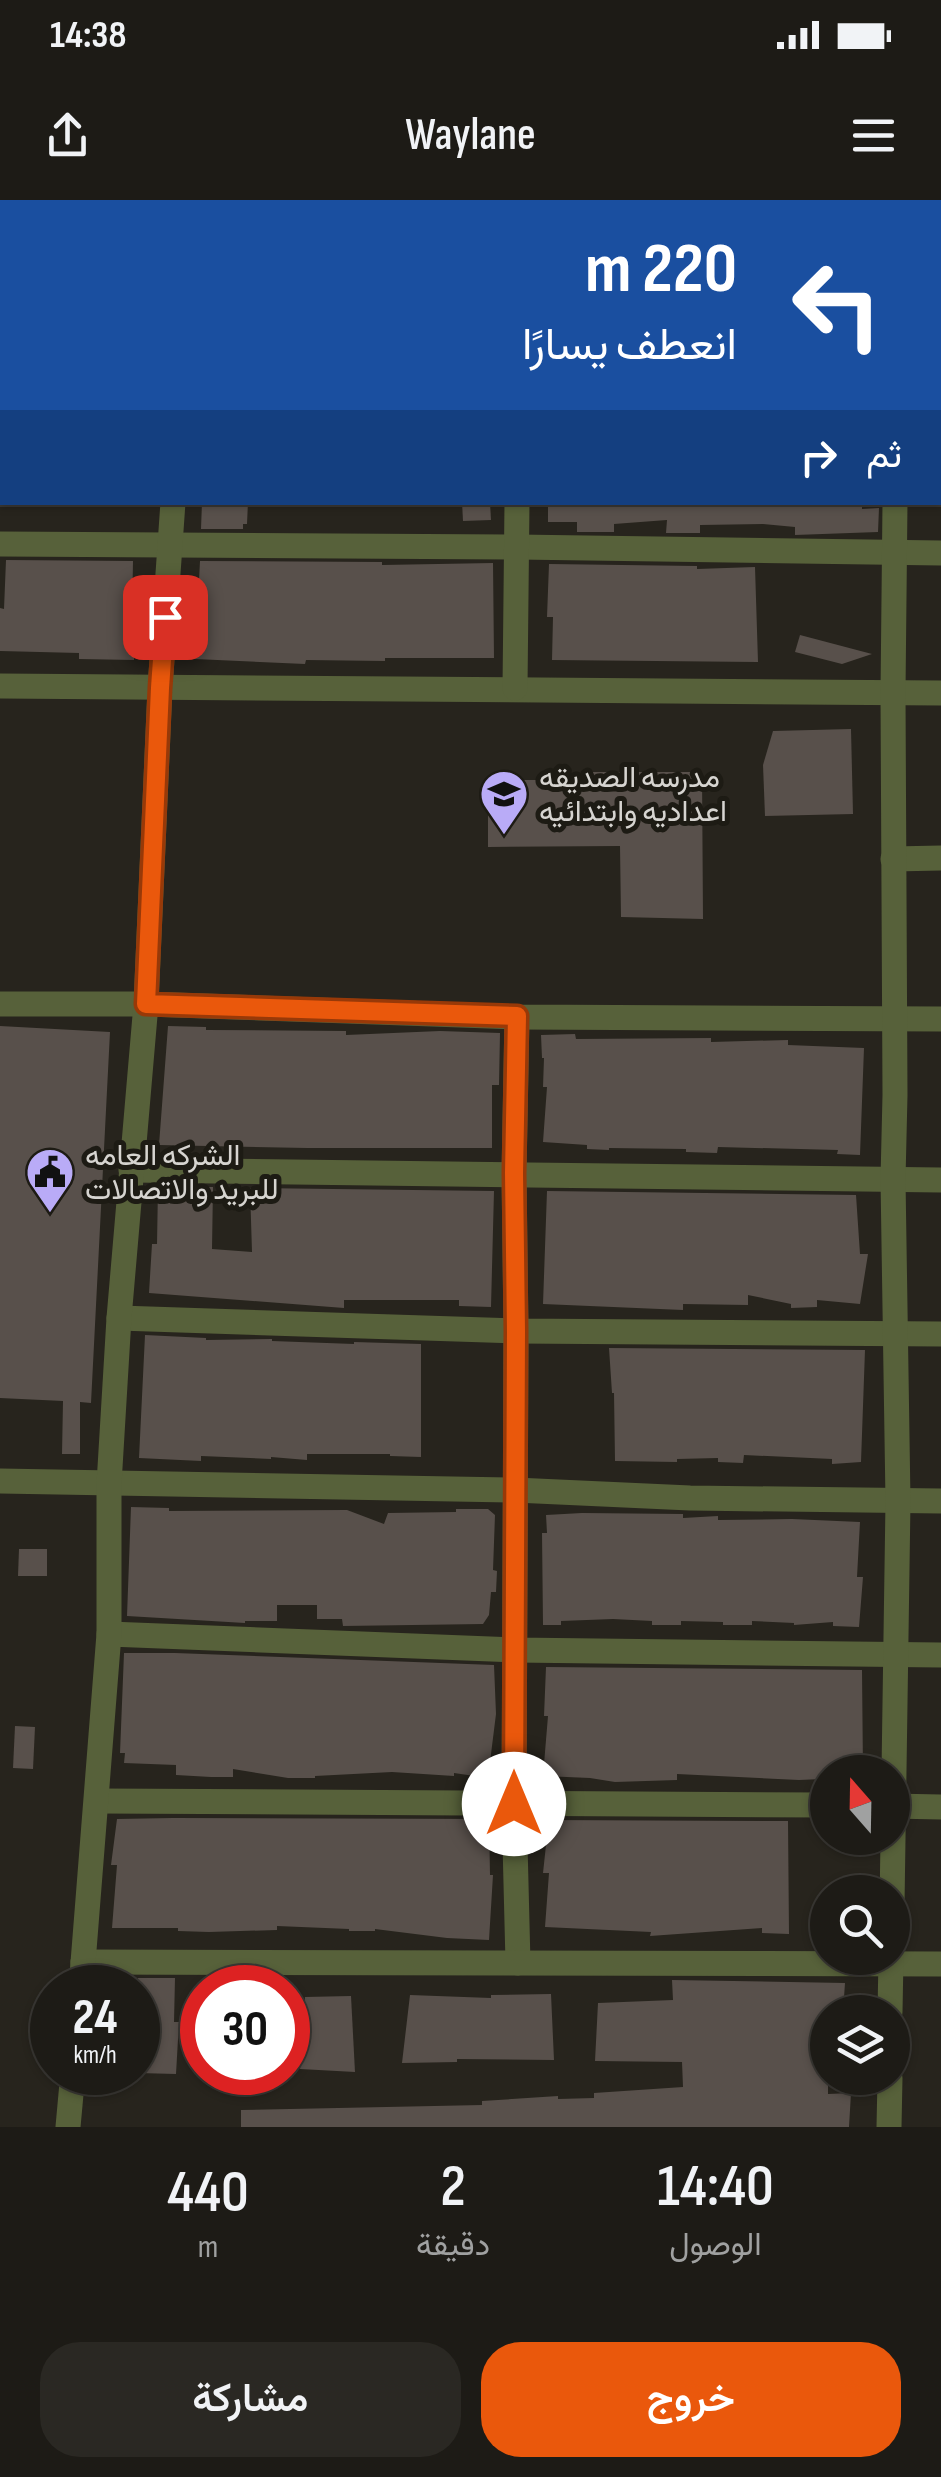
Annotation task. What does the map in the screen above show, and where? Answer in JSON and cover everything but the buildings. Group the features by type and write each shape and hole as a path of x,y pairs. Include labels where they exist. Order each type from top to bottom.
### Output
{"street":[{"path":"83,1965 110,1634 109,1484 146,1004 160,688 173,505"},
{"path":"515,688 517,505"},
{"path":"895,505 893,1179 898,1502 895,1755"},
{"path":"0,544 941,553"},
{"path":"0,686 941,692"},
{"path":"893,859 941,858"},
{"path":"0,1004 146,1004 517,1016 941,1020"},
{"path":"517,1016 514,1804 518,1963"},
{"path":"131,1170 941,1180"},
{"path":"119,1318 516,1331 941,1334"},
{"path":"0,1482 941,1502"},
{"path":"110,1634 515,1650 941,1655"},
{"path":"98,1800 810,1805"},
{"path":"910,1806 941,1806"},
{"path":"160,1973 518,1963 810,1961"},
{"path":"910,1962 941,1964"},
{"path":"68,2127 71,2095"},
{"path":"889,2127 890,2095"}],"place":[{"name":"مدرسه الصديقه اعداديه وابتدائيه","path":"504,836"},
{"name":"الشركه العامه للبريد والاتصالات","path":"50,1214"}],"route":[{"path":"165,617 146,1004 517,1016 514,1804"}]}
